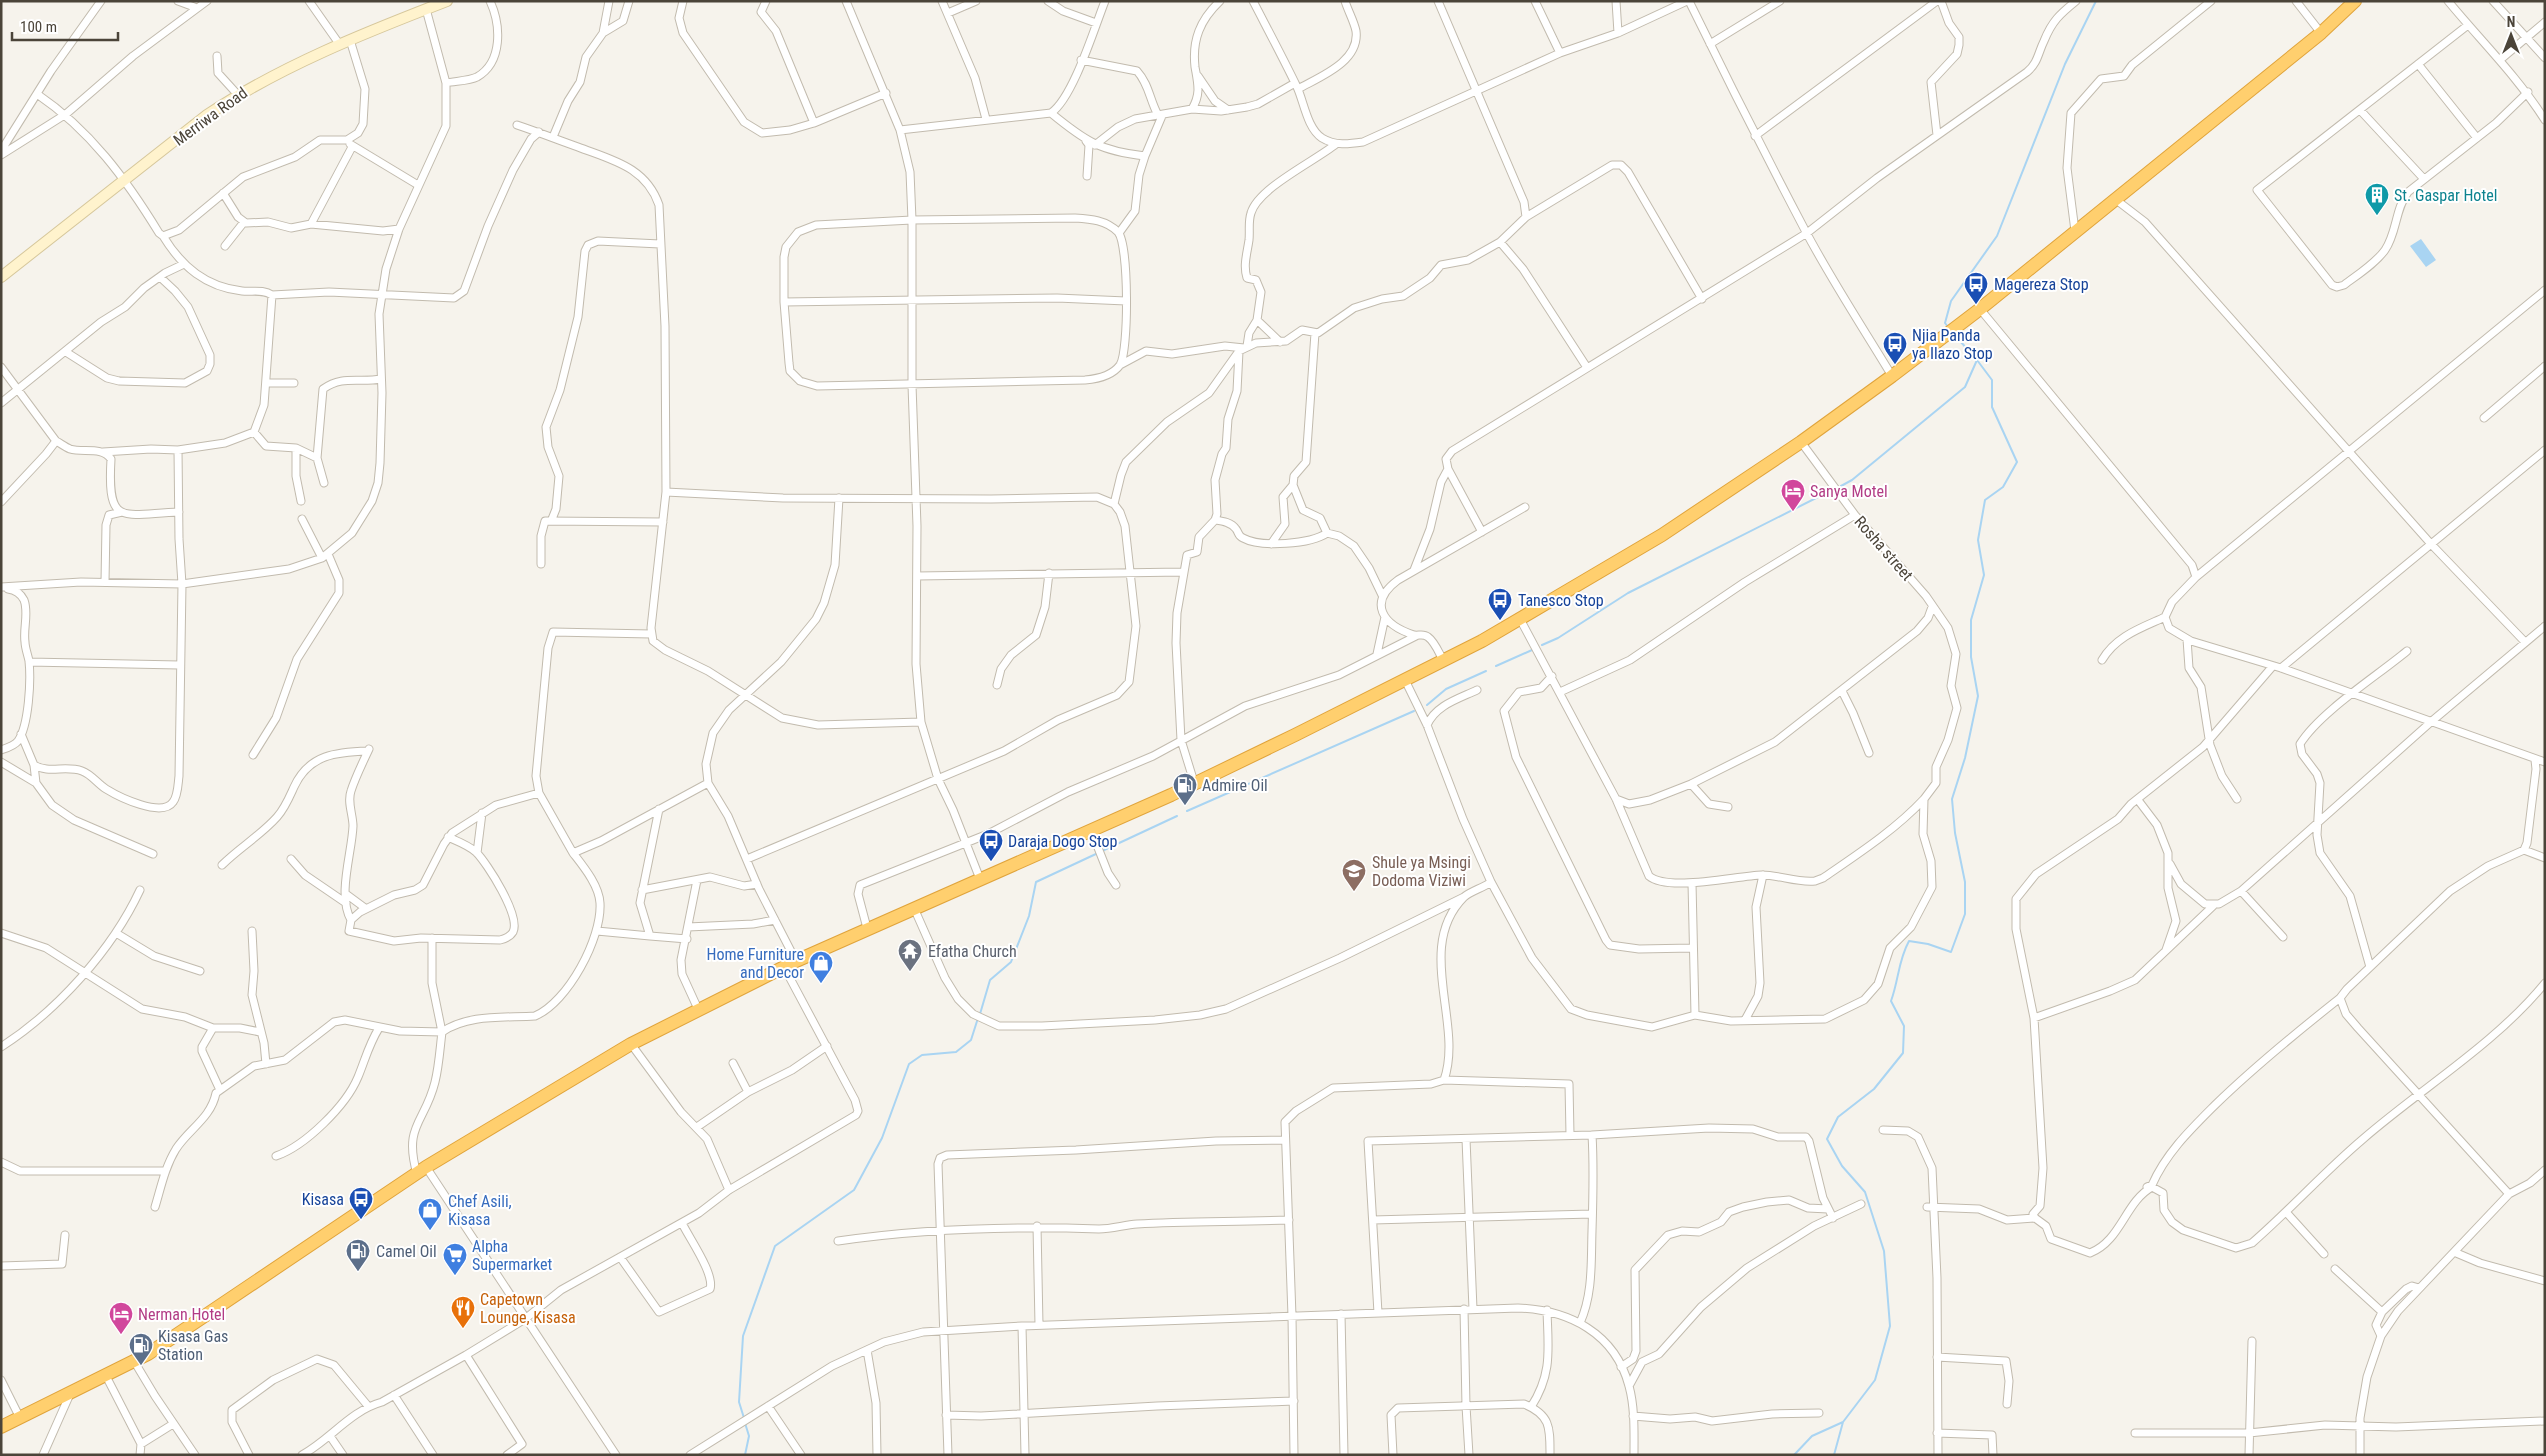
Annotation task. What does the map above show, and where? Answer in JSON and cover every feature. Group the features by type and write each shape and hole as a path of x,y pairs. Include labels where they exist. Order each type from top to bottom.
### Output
{"highway":[{"path":"1,1427 134,1361 421,1170 631,1044 698,1009 867,928 980,879 1093,835 1194,782 1443,660 1520,619 1670,530 1800,442 1892,376 1980,309 2321,33 2355,1"}],"street":[{"path":"1,151 37,94 101,1"},
{"path":"178,1 197,8"},
{"path":"1,155 66,114 133,56 206,1"},
{"path":"309,1 340,45"},
{"name":"Merriwa Road","path":"1,277 207,115 238,94 261,81 350,40 447,1"},
{"path":"446,83 476,78 492,60 496,51 498,31 490,1"},
{"path":"603,33 608,1"},
{"path":"553,137 568,101 580,82 586,57 603,33 623,21 630,1"},
{"path":"683,1 679,18 683,33 744,122 762,133 790,130 814,123 886,93"},
{"path":"766,1 761,12 776,31 814,123"},
{"path":"846,1 900,130 910,172 912,220 912,385 917,576 916,664 921,722 938,779 980,879"},
{"path":"942,1 975,78 986,120"},
{"path":"948,13 976,1"},
{"path":"1048,1 1068,13 1096,23"},
{"path":"900,130 1051,112 1058,108 1070,90 1105,1"},
{"path":"1192,109 1199,96 1196,74 1196,35 1207,14 1220,1"},
{"path":"1253,1 1296,86 1307,116 1320,137 1336,144 1363,142 1560,53 1618,33 1688,1 1755,136 1806,232 1892,376"},
{"path":"1095,145 1124,123 1192,109 1228,110 1258,104 1335,69 1348,56 1356,42 1356,30 1345,1"},
{"path":"1438,1 1475,92 1524,202 1526,216"},
{"path":"1535,1 1560,53"},
{"path":"1616,1 1618,33"},
{"path":"1710,44 1780,1"},
{"path":"1755,136 1937,1"},
{"path":"1937,135 1931,82 1957,54 1960,46 1958,37 1949,23 1941,1"},
{"path":"1482,532 1448,469 1446,459 1452,451 1586,366 1702,299 1806,232 2035,65 2055,19 2076,1"},
{"path":"2075,231 2067,168 2071,114 2101,80 2124,76 2132,65 2211,1"},
{"path":"2296,1 2321,33"},
{"path":"2448,1 2468,25 2502,59 2528,92 2545,120"},
{"path":"2493,1 2545,58"},
{"path":"1,588 105,582 182,584 289,569 325,556 352,533 372,501 378,483 381,380 379,314 386,268 399,229 446,126 446,83 426,9"},
{"path":"2502,59 2545,22"},
{"path":"2468,25 2257,190 2332,285 2344,285 2385,250 2404,197 2424,179 2504,117 2528,92"},
{"path":"163,236 179,230 243,177 295,157 320,140 347,140 360,130 365,109 364,83 350,40"},
{"path":"217,56 218,73 238,94"},
{"path":"1081,60 1137,71 1150,93 1153,106 1160,115"},
{"path":"2418,64 2477,138"},
{"path":"1196,74 1214,102 1228,110"},
{"path":"37,94 66,114 89,136 124,181 176,257 184,264 215,286 246,292 267,291 272,295 329,292 454,298 461,295 505,186 519,158 538,132"},
{"path":"2360,110 2424,179"},
{"path":"1051,112 1086,141 1095,145 1145,156"},
{"path":"1119,234 1135,211 1139,175 1160,115"},
{"path":"517,125 622,163 639,174 651,187 659,205 665,326 666,492 650,634 653,641 665,650 708,671 782,718 802,723 869,724 921,722"},
{"path":"347,140 352,147 418,185"},
{"path":"1086,141 1089,145 1087,176"},
{"path":"1194,782 1182,740 1176,643 1182,572 1187,556 1198,552 1199,537 1215,520 1215,480 1222,454 1226,448 1228,419 1237,388 1243,348 1252,325 1257,320 1260,285 1256,280 1247,278 1245,263 1251,212 1255,203 1275,185 1336,144"},
{"path":"311,224 352,147"},
{"path":"1120,365 1124,345 1126,301 1125,252 1119,234 1107,224 1089,218 912,220 816,225 798,232 786,247 784,302 790,367 800,381 817,386 1085,380 1101,378 1146,351 1172,354 1225,346 1243,348 1256,343 1280,342 1302,330 1315,333 1322,331 1329,323 1354,308 1382,299 1403,296 1430,278 1441,265 1468,260 1500,242 1526,216 1600,170 1612,165 1621,165 1628,172 1702,299"},
{"path":"223,193 244,222"},
{"path":"2115,199 2145,222 2348,453 2431,544 2525,642"},
{"path":"244,222 268,222 291,228 311,224 383,231 399,229"},
{"path":"225,246 244,222"},
{"path":"552,519 556,509 559,476 548,447 546,427 560,390 564,364 578,317 585,252 588,246 598,242 660,244"},
{"path":"1500,242 1523,269 1586,366"},
{"path":"1,404 17,389 160,277 184,264"},
{"path":"66,352 107,378 119,381 185,383 207,370 210,364 210,355 188,307 160,277"},
{"path":"2102,660 2107,651 2119,640 2165,617 2172,602 2196,576 2545,290"},
{"path":"1,367 56,441 70,449 103,452 151,449 178,450 225,443 240,439 254,432 264,405 272,295"},
{"path":"784,302 1057,298 1126,301"},
{"path":"1980,309 2192,564 2196,576"},
{"path":"1257,320 1280,342"},
{"path":"1315,333 1306,462 1294,476 1293,485 1302,509 1320,518 1326,533"},
{"path":"1114,504 1120,475 1126,462 1168,422 1209,393 1243,348"},
{"path":"2484,418 2545,366"},
{"path":"324,483 317,458 323,389 333,382 345,379 364,382 381,380"},
{"path":"266,382 294,383"},
{"path":"254,432 266,446 296,448 317,458"},
{"path":"1,502 56,441"},
{"name":"Rosha street","path":"1800,442 1855,515 1932,606 1948,628 1956,650 1956,668 1951,686 1957,708 1948,740 1936,767 1936,782 1924,799"},
{"path":"296,448 296,476 301,501"},
{"path":"34,764 44,770 69,768 84,771 108,790 152,808 169,806 175,799 179,781 179,665 182,584 178,450"},
{"path":"2281,668 2545,450"},
{"path":"103,452 111,460 112,502 115,508 133,515 179,512"},
{"path":"1414,570 1430,529 1441,482 1448,469"},
{"path":"1271,544 1284,529 1286,520 1282,501 1293,485"},
{"path":"666,492 839,498 1050,499 1087,496 1097,497 1114,504 1120,512 1125,526 1136,626 1132,675 1124,689 1117,695 1058,720 1004,751 747,859"},
{"path":"302,1455 330,1436 351,1416 368,1406 394,1395 466,1355 525,1319 560,1290 682,1223 715,1202 729,1190 857,1114 855,1100 827,1046 790,964 775,920 757,884 728,816 708,783 706,764 712,733 743,695 781,662 816,619 824,603 836,559 839,498"},
{"path":"1416,636 1392,626 1384,617 1381,608 1382,595 1386,589 1414,570 1525,507"},
{"path":"105,582 106,525 109,515 122,512"},
{"path":"1560,692 1630,660 1745,582 1855,515"},
{"path":"253,755 276,718 297,659 339,593 339,580 302,519"},
{"path":"542,564 542,528 545,521 552,519 663,522"},
{"path":"1215,520 1231,525 1239,536 1245,539 1271,544 1318,539 1326,533 1339,536 1354,546 1369,568 1382,595"},
{"path":"917,576 1182,572"},
{"path":"997,685 1001,669 1011,655 1036,635 1045,608 1049,574"},
{"path":"1,588 16,592 24,600 26,611 24,642 29,662 28,695 21,734 14,745 1,750"},
{"path":"1616,799 1623,803 1638,803 1691,784 1775,742 1917,631 1928,618 1932,606"},
{"path":"1378,654 1384,617"},
{"path":"2165,617 2169,628 2187,639 2272,667 2281,668 2545,762"},
{"path":"1520,619 1616,799 1649,876 1658,883 1692,883 1763,875 1806,881 1823,878 1887,833 1911,814 1924,799"},
{"path":"2034,1018 2135,980 2213,906 2241,891 2317,821 2545,626"},
{"path":"155,1207 165,1171 177,1147 213,1107 216,1094 254,1066 285,1060 334,1022 345,1020 380,1028 442,1032 452,1025 472,1020 535,1016 561,995 578,970 597,931 600,901 591,879 573,853 539,793 536,776 548,648 553,632 650,634"},
{"path":"867,928 858,894 860,885 988,834 1068,792 1153,756 1245,706 1339,675 1416,636 1424,634 1431,638 1443,660"},
{"path":"2187,639 2189,668 2201,687 2209,740 2222,776 2237,799"},
{"path":"2370,967 2350,896 2321,857 2317,821 2320,782 2317,774 2302,754 2300,744 2305,737 2352,694 2407,651"},
{"path":"29,662 179,665"},
{"path":"2035,1218 2034,1214 2040,1206 2043,1168 2034,1018 2016,929 2016,899 2036,874 2118,819 2127,808 2209,740 2272,667"},
{"path":"1552,676 1541,688 1519,692 1504,711 1516,757 1606,940 1610,945 1639,949 1693,948"},
{"path":"1405,680 1427,726 1463,819 1491,882 1516,925 1532,958 1571,1009 1587,1015 1652,1027 1695,1015 1724,1020 1825,1019 1864,1000 1873,991 1882,976 1890,948 1912,928 1932,887 1931,861 1923,834 1924,799"},
{"path":"1427,726 1430,716 1439,708 1477,690"},
{"path":"1842,691 1853,713 1868,754"},
{"path":"21,734 34,764 36,783 42,793 61,813 112,838 153,854"},
{"path":"222,865 274,820 289,800 294,786 305,772 321,758 336,752 369,749 350,792 353,825 348,853 346,903 347,913 352,920"},
{"path":"2108,1241 2109,1233 2141,1191 2152,1185 2172,1150 2191,1129 2274,1050 2340,998 2450,891 2488,866 2524,850 2527,843 2535,779 2535,760"},
{"path":"1,762 36,783"},
{"path":"573,853 601,841 708,783"},
{"path":"1691,784 1709,804 1728,807"},
{"path":"448,837 477,853 505,897 514,926 512,932 506,938 500,940 432,938 406,941 380,939 349,932 352,920 365,908 394,895 421,887 448,837 482,813 506,800 539,793"},
{"path":"2138,800 2157,825 2166,847 2170,864 2181,884 2205,904 2213,906"},
{"path":"650,936 640,910 642,890 659,810"},
{"path":"477,853 482,813"},
{"path":"1093,835 1116,885"},
{"path":"2524,850 2545,858"},
{"path":"291,859 305,875 346,903"},
{"path":"2166,950 2176,921 2168,888 2170,864"},
{"path":"1746,1020 1758,996 1760,983 1756,907 1763,875"},
{"path":"642,890 713,877 744,886 757,884"},
{"path":"697,880 681,960 682,974 698,1009"},
{"path":"914,908 945,978 958,999 973,1014 999,1026 1100,1024 1200,1015 1226,1009 1348,954 1491,882"},
{"path":"1692,883 1695,1015"},
{"path":"1,1047 46,1015 85,972 116,933 140,890"},
{"path":"2241,891 2283,937"},
{"path":"346,894 365,908"},
{"path":"1444,1080 1450,1062 1441,981 1444,932 1465,896"},
{"path":"688,927 753,924 775,920"},
{"path":"252,931 254,971 252,993 266,1064"},
{"path":"597,931 686,940"},
{"path":"1,933 46,948 142,1009 185,1017 213,1028 240,1028 260,1032"},
{"path":"116,933 154,956 200,971"},
{"path":"432,938 432,983 442,1032 435,1082 411,1139 411,1155 525,1319 616,1455"},
{"path":"1930,1207 1979,1209 2006,1220 2035,1218 2046,1226 2051,1239 2088,1253 2093,1252 2108,1241 2140,1193 2152,1187 2163,1193 2164,1210 2172,1222 2183,1230 2236,1248 2252,1243 2364,1138 2419,1096 2525,1007 2545,983"},
{"path":"2340,998 2348,1017 2508,1194"},
{"path":"213,1028 202,1047 202,1051 220,1090"},
{"path":"276,1156 298,1145 344,1100 358,1078 370,1043 380,1028"},
{"path":"631,1044 680,1112 696,1127 706,1140 729,1190"},
{"path":"696,1127 748,1092 792,1070 827,1046"},
{"path":"733,1062 748,1092"},
{"path":"1294,1455 1289,1220 1284,1140 1285,1122 1290,1116 1333,1088 1431,1084 1444,1080 1569,1084 1570,1135"},
{"path":"1378,1313 1368,1141 1592,1135 1709,1128 1753,1129 1778,1137 1806,1137 1809,1141 1818,1184 1833,1218"},
{"path":"1882,1130 1908,1131 1918,1137 1932,1168 1930,1207 1937,1357 1938,1455"},
{"path":"1580,1323 1589,1296 1595,1178 1592,1135"},
{"path":"1466,1139 1473,1309"},
{"path":"948,1455 946,1375 941,1329 938,1164 943,1156 1216,1141 1284,1140"},
{"path":"1,1162 20,1171 165,1171"},
{"path":"2360,1455 2360,1426 2367,1377 2381,1336 2398,1311 2508,1194 2530,1183 2545,1170"},
{"path":"1621,1367 1633,1359 1636,1351 1635,1270 1668,1234 1682,1231 1699,1232 1721,1222 1729,1212 1768,1202 1794,1201 1808,1208 1828,1209"},
{"path":"1629,1386 1642,1362 1659,1354 1701,1307 1738,1276 1814,1226 1861,1204"},
{"path":"2286,1212 2324,1254"},
{"path":"1374,1220 1592,1214"},
{"path":"838,1241 940,1230 965,1231 1037,1226 1101,1229 1136,1224 1289,1220"},
{"path":"620,1257 659,1312 710,1288 712,1282 709,1272 682,1223"},
{"path":"1037,1226 1039,1326"},
{"path":"1,1266 62,1264 65,1235"},
{"path":"2454,1252 2480,1262 2545,1281"},
{"path":"2335,1268 2382,1312"},
{"path":"2381,1336 2376,1325 2382,1312 2406,1289 2412,1286 2419,1288"},
{"path":"690,1455 803,1383 867,1350 904,1336 941,1329 1518,1308 1547,1310 1580,1323 1604,1340 1621,1367 1629,1386 1633,1416 1634,1455"},
{"path":"1464,1309 1469,1455"},
{"path":"1531,1406 1545,1383 1549,1356 1547,1310"},
{"path":"1341,1314 1344,1455"},
{"path":"1022,1326 1025,1455"},
{"path":"2248,1455 2252,1341"},
{"path":"867,1350 876,1403 877,1455"},
{"path":"466,1355 522,1444 507,1455"},
{"path":"1937,1357 2006,1361 2009,1381 2007,1404"},
{"path":"250,1455 232,1422 231,1412 273,1380 311,1361 324,1360 334,1365 368,1406"},
{"path":"134,1361 173,1424 195,1455"},
{"path":"106,1376 141,1444 140,1455"},
{"path":"1,1380 20,1418"},
{"path":"43,1455 70,1394"},
{"path":"394,1395 433,1455"},
{"path":"946,1415 1024,1414 1157,1406 1294,1401"},
{"path":"1392,1455 1391,1415 1394,1411 1404,1407 1524,1404 1542,1413 1549,1426 1550,1455"},
{"path":"768,1406 801,1455"},
{"path":"1633,1416 1670,1420 1695,1417 1712,1421 1772,1414 1819,1413"},
{"path":"2135,1433 2249,1433 2325,1425 2416,1426 2545,1421"},
{"path":"141,1444 173,1424"},
{"path":"1937,1432 1992,1435 1993,1455"},
{"path":"330,1436 343,1455"}],"water":[{"path":"2421,239 2436,260 2426,267 2410,246"}],"waterway":[{"path":"1948,327 1945,323 1951,301 1997,236 2065,64 2096,1"},
{"path":"1841,486 1852,480 1965,387 1977,360 1960,341"},
{"path":"1834,1455 1843,1422 1875,1380 1890,1326 1884,1251 1865,1192 1842,1166 1827,1139 1838,1117 1874,1089 1903,1053 1904,1026 1891,1001 1905,948 1909,941 1928,944 1951,952 1965,914 1965,882 1955,833 1952,799 1965,758 1978,696 1971,657 1971,620 1984,575 1978,540 1985,500 2003,487 2017,462 1992,407 1992,380 1977,360"},
{"path":"1542,645 1558,638 1628,593 1830,491"},
{"path":"1496,666 1532,650"},
{"path":"1427,705 1446,689 1486,671"},
{"path":"1187,811 1414,711"},
{"path":"1102,851 1177,816"},
{"path":"980,1014 990,980 1011,962 1029,916 1036,882 1098,853"},
{"path":"744,1418 739,1402 743,1336 775,1246 854,1190 882,1138 909,1064 922,1055 956,1052 971,1040 978,1018"},
{"path":"1794,1455 1812,1436 1843,1422"},
{"path":"745,1423 749,1436 745,1455"}],"place":[{"name":"St. Gaspar Hotel","path":"2377,216"},
{"name":"Magereza Stop","path":"1976,305"},
{"name":"Njia Panda ya Ilazo Stop","path":"1895,365"},
{"name":"Sanya Motel","path":"1793,512"},
{"name":"Tanesco Stop","path":"1500,621"},
{"name":"Admire Oil","path":"1185,806"},
{"name":"Daraja Dogo Stop","path":"991,862"},
{"name":"Shule ya Msingi Dodoma Viziwi","path":"1354,892"},
{"name":"Efatha Church","path":"910,972"},
{"name":"Home Furniture and Decor","path":"821,984"},
{"name":"Kisasa","path":"361,1220"},
{"name":"Chef Asili, Kisasa","path":"430,1231"},
{"name":"Camel Oil","path":"358,1272"},
{"name":"Alpha Supermarket","path":"455,1276"},
{"name":"Capetown Lounge, Kisasa","path":"463,1329"},
{"name":"Nerman Hotel","path":"121,1335"},
{"name":"Kisasa Gas Station","path":"141,1366"}]}
